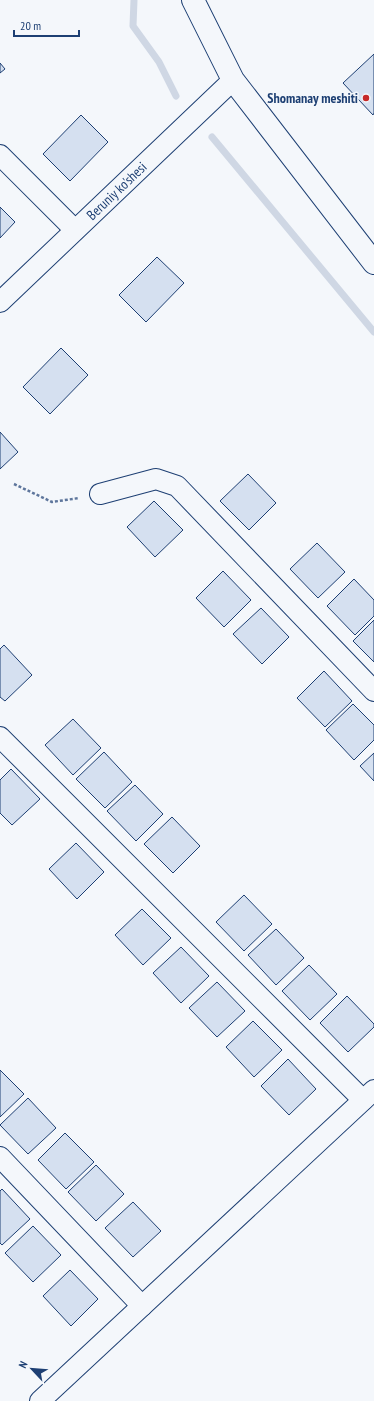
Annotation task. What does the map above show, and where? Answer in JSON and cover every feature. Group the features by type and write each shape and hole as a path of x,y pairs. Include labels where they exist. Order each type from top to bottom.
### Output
{"street":[{"path":"193,0 232,80 374,263"},
{"name":"Beruniy ko'shesi","path":"0,302 232,80"},
{"path":"0,155 75,230"},
{"path":"100,494 156,478 177,486 374,691"},
{"path":"0,737 369,1095 40,1401"},
{"path":"0,1157 142,1306"}],"path":[{"path":"14,484 52,502 100,494"}],"building":[{"name":"Shomanay meshiti","path":"374,54 374,113 373,115 343,83"},
{"path":"0,63 5,69 0,73"},
{"path":"81,115 108,142 70,181 43,154"},
{"path":"0,207 15,222 0,238"},
{"path":"157,257 184,283 146,322 119,295"},
{"path":"61,348 88,375 50,414 23,387"},
{"path":"0,432 18,452 0,469"},
{"path":"248,474 276,503 249,530 220,501"},
{"path":"154,501 183,530 155,557 127,527"},
{"path":"317,543 345,572 318,598 290,569"},
{"path":"223,571 251,600 224,627 196,598"},
{"path":"354,579 374,600 374,616 355,635 327,606"},
{"path":"261,608 289,637 262,664 233,634"},
{"path":"374,620 374,662 353,641"},
{"path":"4,645 32,675 5,701 0,697 0,649"},
{"path":"324,671 352,701 325,727 297,698"},
{"path":"353,704 374,725 374,740 354,760 326,730"},
{"path":"73,719 101,748 73,775 45,745"},
{"path":"104,752 132,782 105,808 76,779"},
{"path":"374,753 374,781 360,766"},
{"path":"11,769 40,799 12,825 0,813 0,780"},
{"path":"135,785 163,814 136,841 107,811"},
{"path":"172,817 200,846 173,873 144,844"},
{"path":"76,843 104,872 77,899 49,869"},
{"path":"244,895 272,924 244,951 216,922"},
{"path":"142,909 171,938 143,965 115,935"},
{"path":"276,929 304,958 276,985 248,955"},
{"path":"181,947 209,976 181,1003 153,973"},
{"path":"309,965 337,994 310,1020 282,991"},
{"path":"217,982 245,1011 217,1037 189,1008"},
{"path":"347,996 374,1024 374,1027 348,1052 320,1023"},
{"path":"253,1021 282,1050 254,1077 226,1047"},
{"path":"288,1059 316,1089 289,1115 261,1086"},
{"path":"0,1070 24,1094 0,1117"},
{"path":"28,1098 56,1128 28,1154 0,1125"},
{"path":"65,1133 94,1162 66,1189 38,1160"},
{"path":"96,1165 124,1194 96,1221 68,1192"},
{"path":"2,1189 30,1219 2,1245 0,1243 0,1191"},
{"path":"133,1202 161,1231 133,1257 105,1228"},
{"path":"33,1226 61,1255 33,1282 5,1253"},
{"path":"70,1270 98,1299 71,1326 43,1296"}],"waterway":[{"path":"134,0 133,26 159,62 176,96"},
{"path":"212,137 374,332"}],"place":[{"name":"Shomanay meshiti","path":"366,98"}]}
